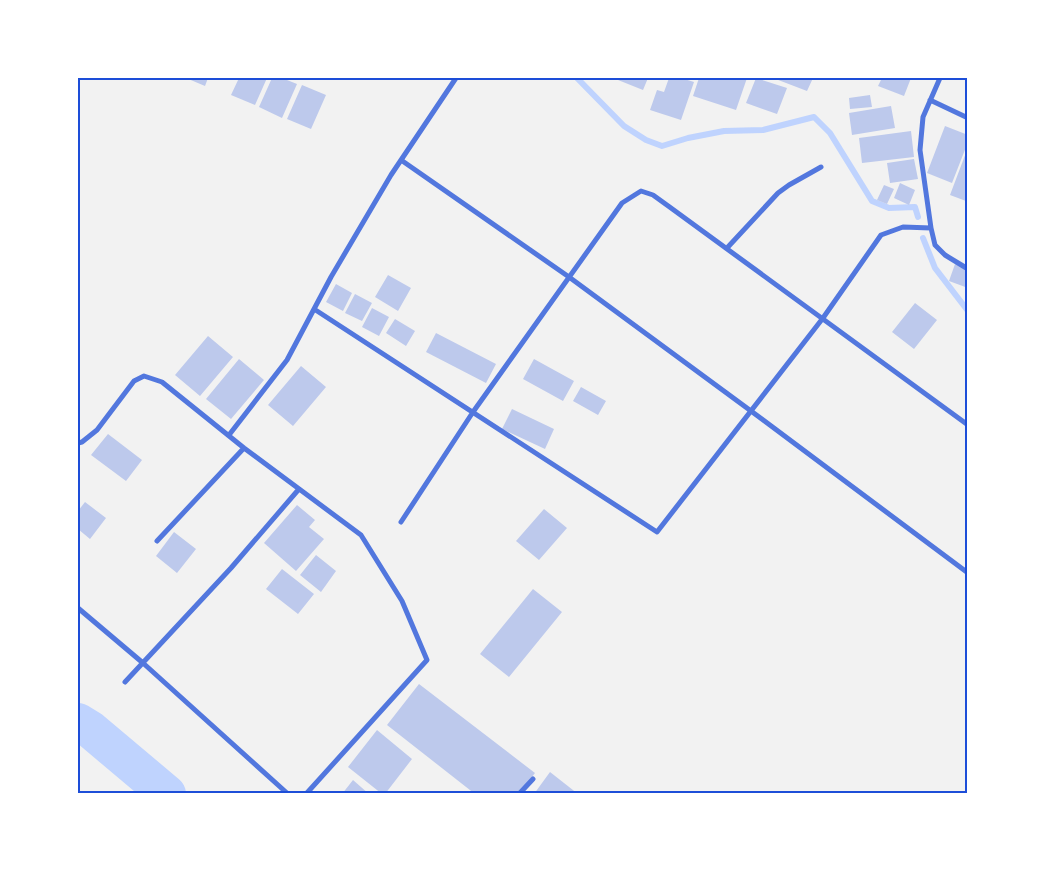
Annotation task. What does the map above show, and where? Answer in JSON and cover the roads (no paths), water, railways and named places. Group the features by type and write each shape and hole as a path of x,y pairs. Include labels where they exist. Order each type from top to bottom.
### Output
{"street":[{"path":"228,435 287,360 330,277 401,160 456,78"},
{"path":"940,78 923,116 920,150 935,245 945,255 968,269"},
{"path":"930,100 968,118"},
{"path":"401,160 569,278 968,573"},
{"path":"727,248 778,194 789,185 821,168"},
{"path":"401,522 474,412 622,203 641,191 659,200 727,248 968,425"},
{"path":"314,309 657,532 823,318 881,235 903,227 932,228"},
{"path":"78,443 97,430 134,381 144,376 162,382 244,448 361,534 402,601 427,660 306,794"},
{"path":"157,541 244,448"},
{"path":"125,682 232,568 299,489"},
{"path":"78,608 143,663 288,794"},
{"path":"519,794 533,779"}],"waterway":[{"path":"577,78 624,126 646,140 662,146 688,138 724,131 763,130 814,117 830,133 872,201 889,208 915,207 918,217"},
{"path":"923,238 935,268 968,311"},
{"path":"78,722 91,730 167,794"}]}
